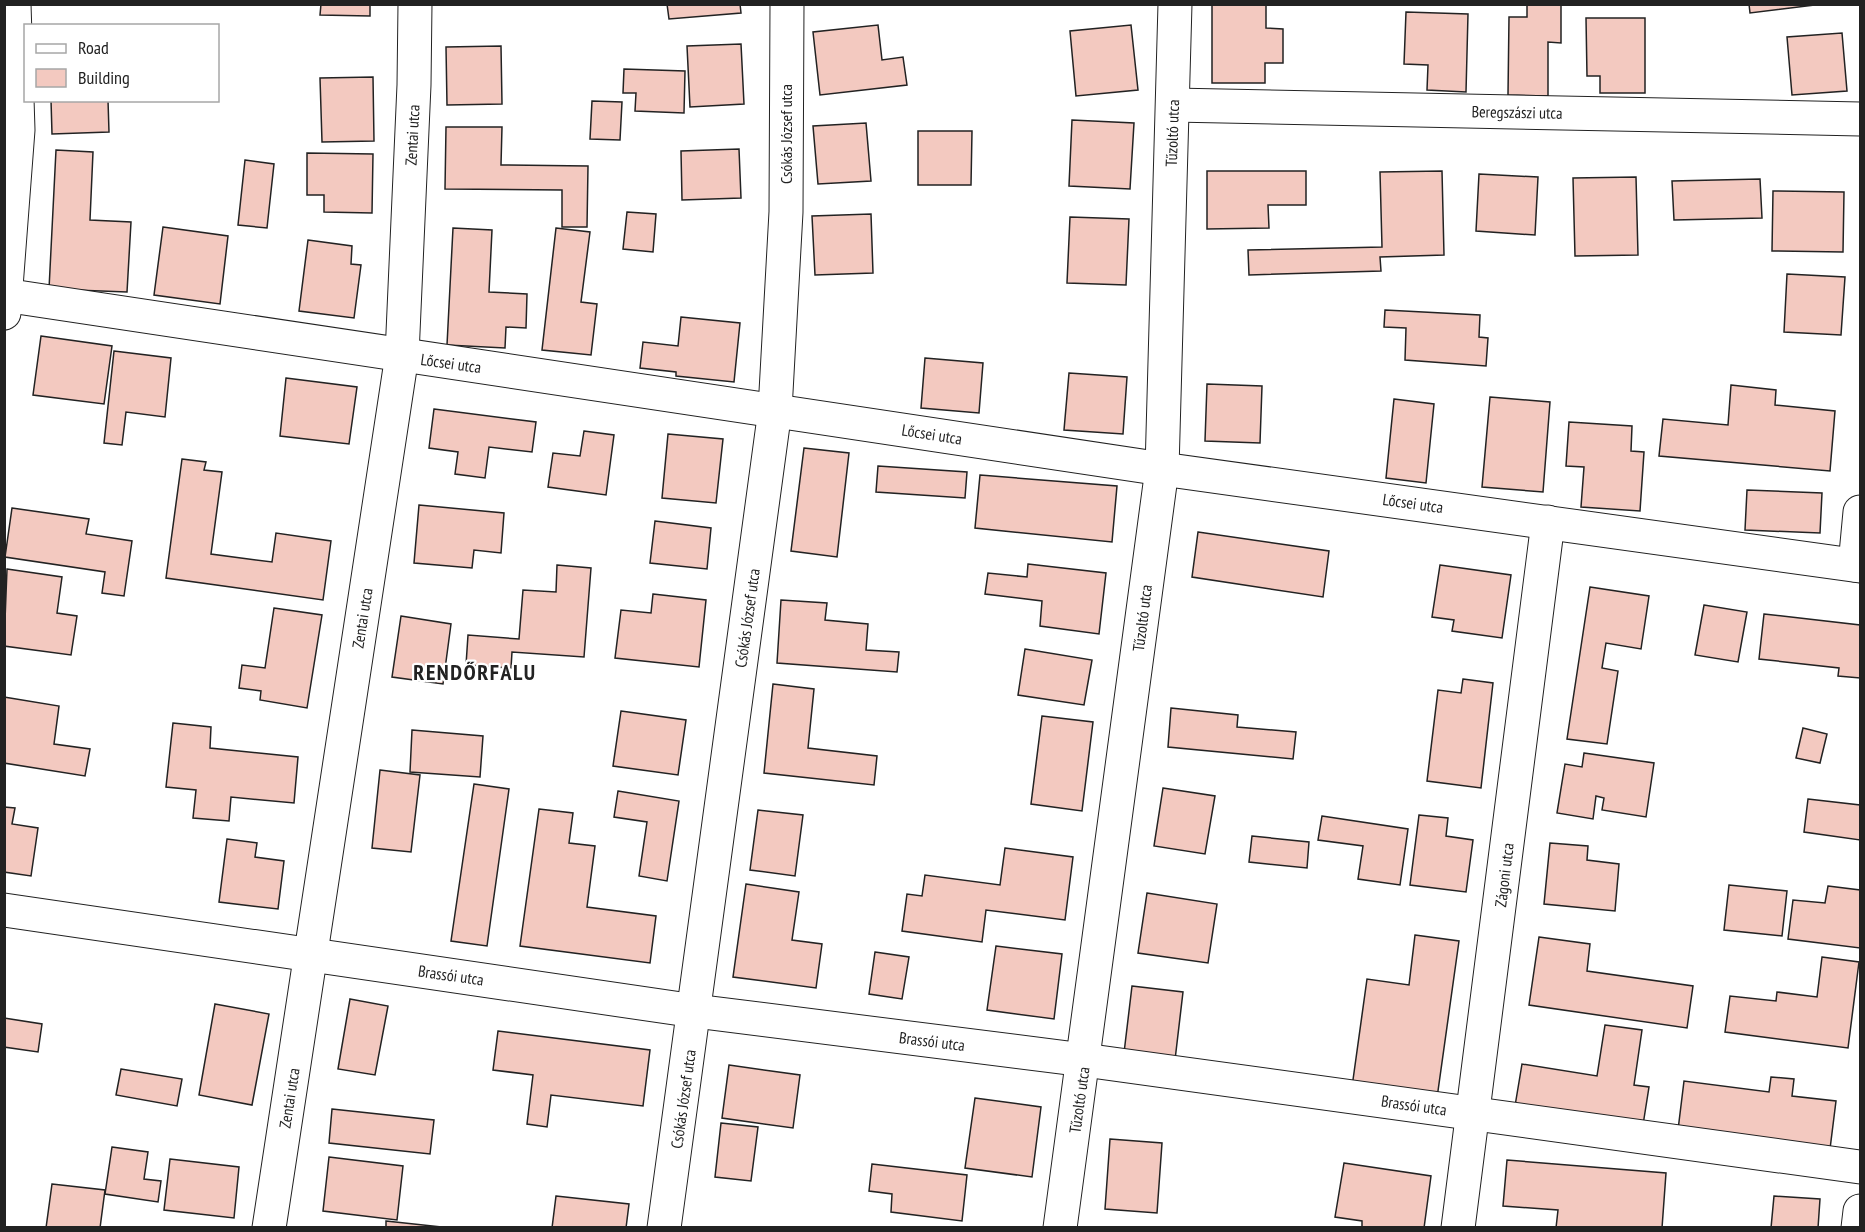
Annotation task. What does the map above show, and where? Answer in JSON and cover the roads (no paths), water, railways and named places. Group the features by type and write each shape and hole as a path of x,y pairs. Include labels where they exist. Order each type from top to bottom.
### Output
{"street":[{"path":"5,301 18,130 14,4"},
{"name":"Zentai utca","path":"269,1227 402,355 414,85 415,4"},
{"name":"Csókás József utca","path":"664,1227 775,410 786,212 787,4"},
{"name":"Tűzoltó utca","path":"1060,1227 1162,469 1175,4"},
{"name":"Beregszászi utca","path":"1173,105 1860,119"},
{"name":"Lőcsei utca","path":"5,301 402,355 1162,469 1858,566"},
{"path":"1858,566 1860,512"},
{"name":"Zágoni utca","path":"1458,1227 1548,522"},
{"name":"Brassói utca","path":"4,910 695,1011 1084,1060 1860,1167"},
{"path":"1858,1227 1860,1211"}],"district":[{"name":"RENDŐRFALU","path":"475,672"}]}
